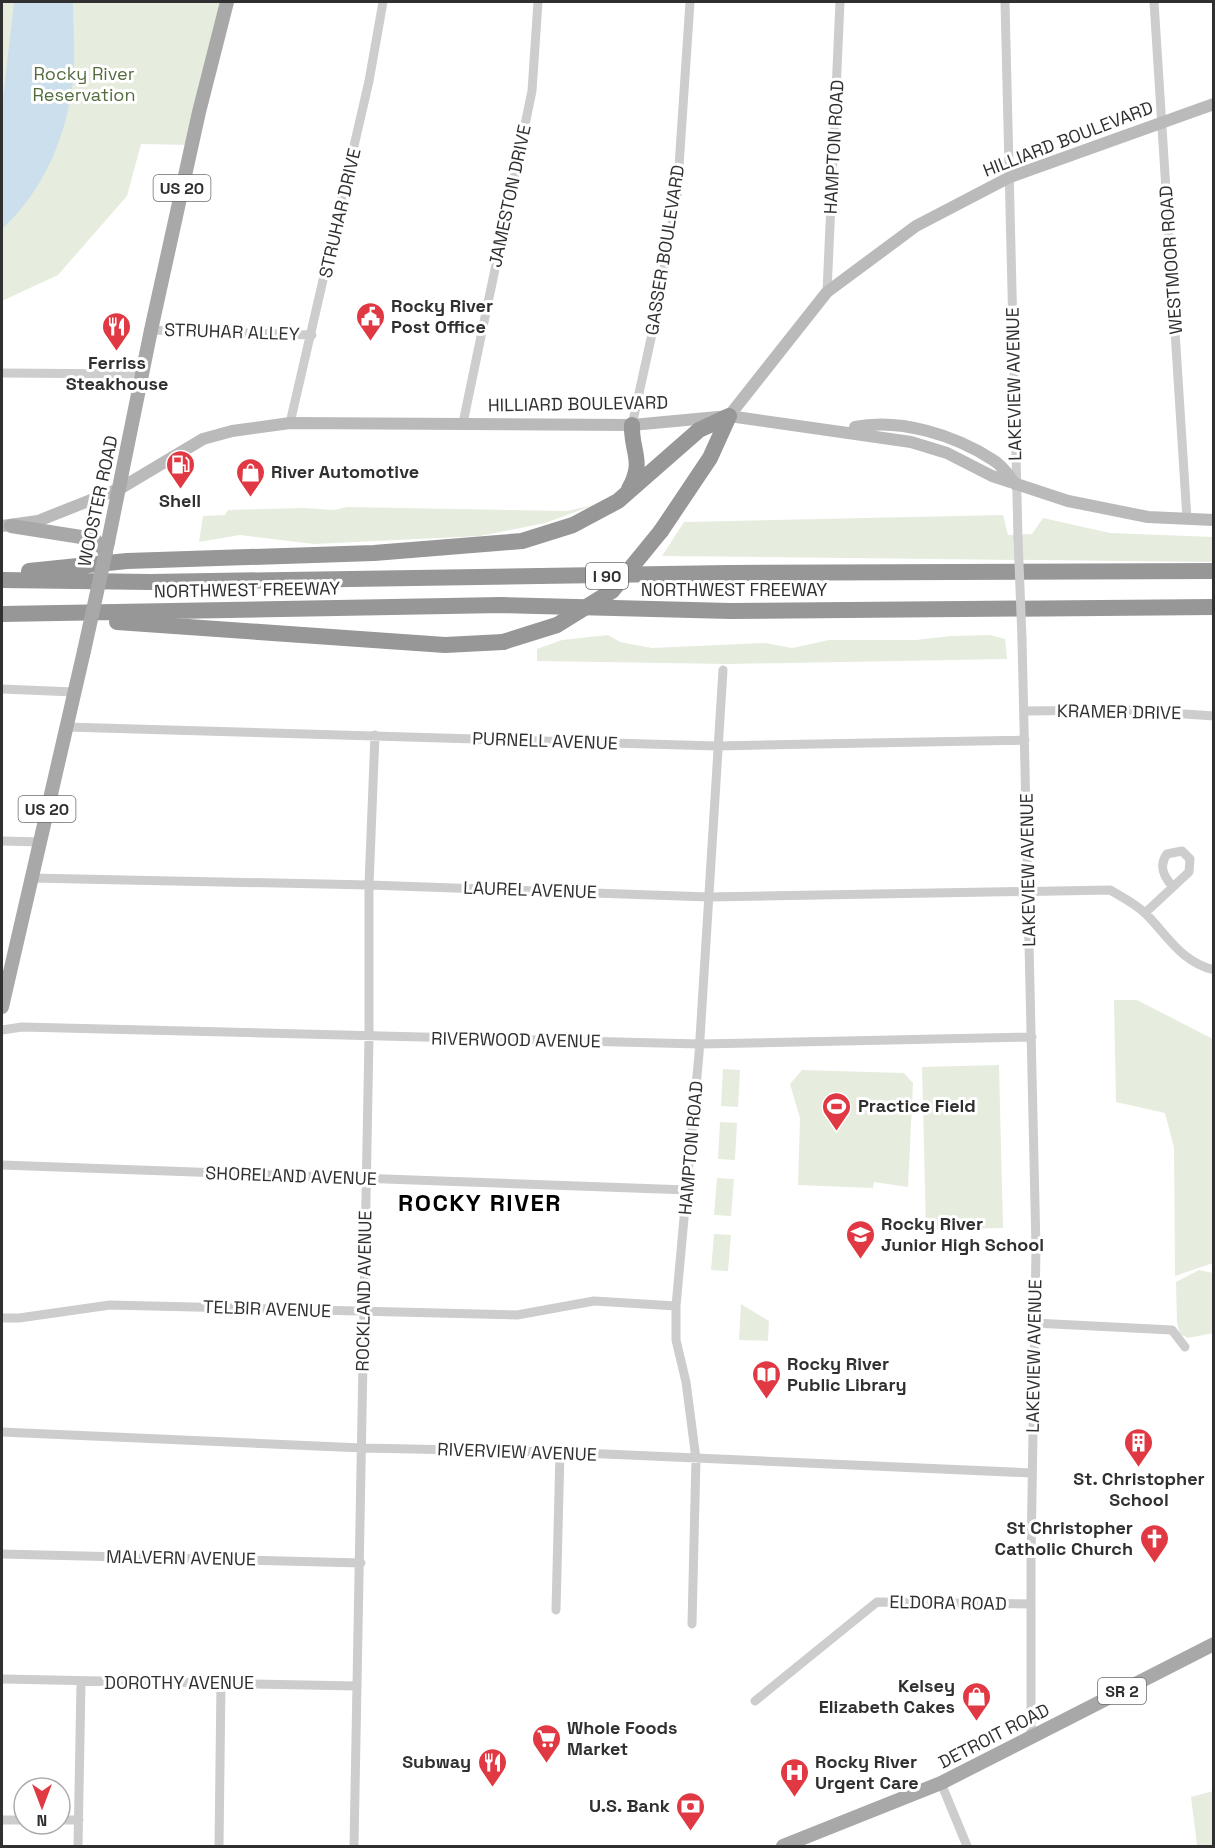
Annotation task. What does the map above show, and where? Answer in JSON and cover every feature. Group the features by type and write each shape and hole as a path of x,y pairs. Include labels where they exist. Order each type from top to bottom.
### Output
{"highway":[{"path":"2,573 127,561 374,554 522,541 573,525 621,498 699,430 729,416"},
{"path":"5,614 445,645 503,642 557,625 612,591 661,531 710,458 729,416"},
{"path":"621,498 630,489 638,470 638,455 631,442 632,425"},
{"name":"NORTHWEST FREEWAY","path":"2,580 173,581 728,573 1214,571"},
{"name":"NORTHWEST FREEWAY","path":"5,614 502,605 730,611 1214,607"}],"main road":[{"name":"WOOSTER ROAD","path":"2,1007 84,651 103,544 121,488 141,374 201,104 227,2"},
{"name":"HILLIARD BOULEVARD","path":"6,526 38,521 121,488 203,439 232,431 290,423 632,425 729,416 827,292 916,226 1010,177 1214,104"},
{"path":"729,416 842,430 911,442 947,453 1016,485 1105,509 1148,517 1214,520"},
{"path":"6,526 103,544"},
{"name":"DETROIT ROAD","path":"783,1846 941,1783 1214,1644"}],"street":[{"name":"STRUHAR DRIVE","path":"290,423 369,81 383,2"},
{"name":"JAMESTON DRIVE","path":"463,423 532,91 538,2"},
{"name":"GASSER BOULEVARD","path":"632,425 652,334 677,196 690,2"},
{"name":"HAMPTON ROAD","path":"827,292 840,2"},
{"name":"LAKEVIEW AVENUE","path":"1005,2 1036,1248 1031,1738"},
{"name":"WESTMOOR ROAD","path":"1154,2 1187,519"},
{"name":"STRUHAR ALLEY","path":"151,330 312,335"},
{"path":"2,373 141,374"},
{"name":"HAMPTON ROAD","path":"692,1624 696,1459 686,1382 676,1340 676,1306 700,1044 723,670"},
{"path":"2,690 74,692"},
{"name":"KRAMER DRIVE","path":"1024,711 1126,710 1214,716"},
{"name":"PURNELL AVENUE","path":"66,728 717,746 1025,740"},
{"name":"ROCKLAND AVENUE","path":"354,1846 361,1563 369,885 375,735"},
{"path":"2,842 40,842"},
{"name":"LAUREL AVENUE","path":"32,878 369,885 709,897 1110,890 1145,913 1180,953 1198,966 1214,969"},
{"path":"1145,913 1173,887"},
{"name":"RIVERWOOD AVENUE","path":"2,1030 22,1027 700,1044 1032,1037"},
{"name":"SHORELAND AVENUE","path":"2,1165 688,1190"},
{"name":"TELBIR AVENUE","path":"2,1318 20,1318 110,1305 517,1315 594,1301 676,1306"},
{"path":"1034,1323 1172,1330 1185,1347"},
{"name":"RIVERVIEW AVENUE","path":"2,1432 362,1448 560,1452 1032,1473"},
{"path":"556,1610 560,1452"},
{"name":"MALVERN AVENUE","path":"2,1554 361,1563"},
{"name":"ELDORA ROAD","path":"755,1701 876,1602 1031,1604"},
{"name":"DOROTHY AVENUE","path":"2,1679 357,1686"},
{"path":"78,1846 81,1682"},
{"path":"219,1846 221,1682"},
{"path":"941,1783 967,1846"},
{"path":"72,1820 79,1820"}],"green space":[{"name":"Rocky River Reservation","path":"2,2 224,2 191,145 141,144 127,196 58,275 2,301"},
{"path":"594,505 545,523 480,536 314,544 240,535 199,542 203,516 225,515 228,510 305,508 334,510 347,507 567,511"},
{"path":"1003,515 1008,535 1032,534 1043,518 1110,533 1214,537 1213,562 662,556 684,522"},
{"path":"608,635 620,642 652,648 765,643 792,648 829,640 916,640 990,635 1005,639 1007,659 729,664 537,661 537,649 562,640"},
{"path":"1114,1000 1137,1000 1213,1039 1213,1263 1175,1276 1174,1148 1165,1113 1116,1102"},
{"path":"999,1065 1003,1228 926,1230 922,1067"},
{"path":"723,1069 740,1070 738,1107 721,1106"},
{"name":"Practice Field","path":"802,1070 904,1073 913,1083 908,1187 874,1182 873,1188 798,1185 800,1118 790,1084"},
{"path":"720,1122 737,1123 735,1160 718,1159"},
{"path":"717,1178 734,1179 731,1216 714,1215"},
{"path":"714,1234 731,1235 728,1271 711,1270"},
{"path":"1199,1270 1213,1273 1213,1333 1188,1338 1180,1334 1177,1323 1176,1282"},
{"path":"741,1304 769,1321 768,1341 739,1340"},
{"path":"1213,1791 1213,1846 1197,1846 1191,1797"}],"water":[{"path":"14,2 73,2 74,70 65,122 51,162 30,198 2,229 2,107"}],"place":[{"name":"Rocky River Post Office","path":"370,342"},
{"name":"Ferriss Steakhouse","path":"117,352"},
{"name":"Shell","path":"180,490"},
{"name":"River Automotive","path":"250,498"},
{"name":"Practice Field","path":"837,1132"},
{"name":"Rocky River Junior High School","path":"860,1260"},
{"name":"Rocky River Public Library","path":"766,1400"},
{"name":"St. Christopher School","path":"1139,1468"},
{"name":"St Christopher Catholic Church","path":"1154,1564"},
{"name":"Kelsey Elizabeth Cakes","path":"976,1722"},
{"name":"Whole Foods Market","path":"546,1764"},
{"name":"Subway","path":"492,1788"},
{"name":"Rocky River Urgent Care","path":"794,1798"},
{"name":"U.S. Bank","path":"691,1832"}],"district":[{"name":"ROCKY RIVER","path":"480,1203"}]}
